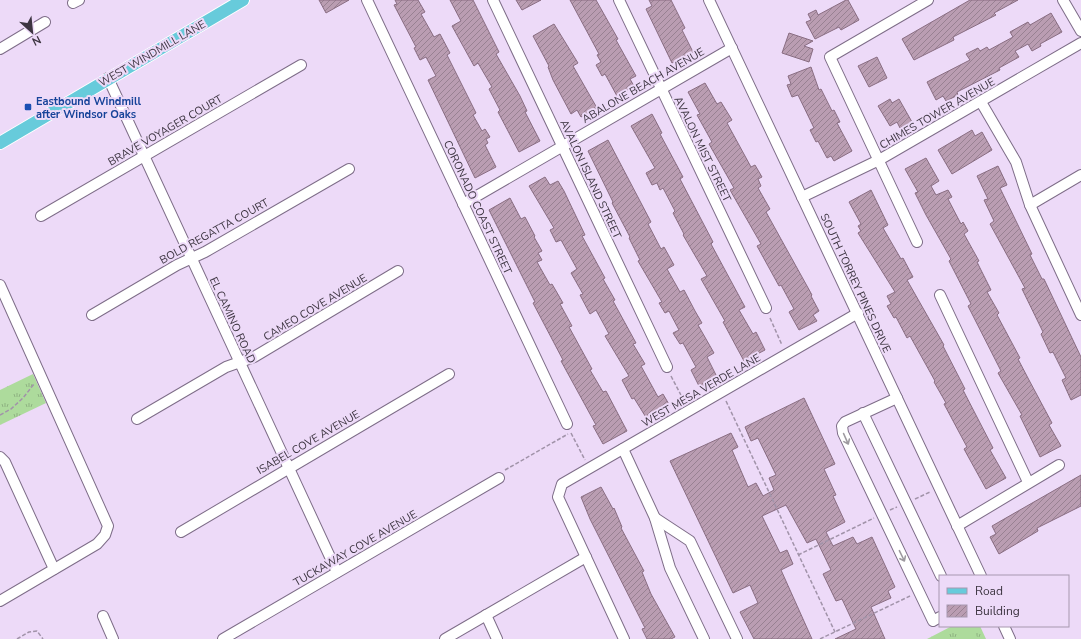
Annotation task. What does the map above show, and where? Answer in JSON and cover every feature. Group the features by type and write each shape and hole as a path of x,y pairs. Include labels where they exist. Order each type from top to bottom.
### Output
{"main road":[{"name":"WEST WINDMILL LANE","path":"0,143 108,78 243,0"}],"street":[{"name":"CORONADO COAST STREET","path":"367,0 569,428"},
{"name":"AVALON ISLAND STREET","path":"493,0 667,367"},
{"name":"AVALON MIST STREET","path":"619,0 766,308"},
{"name":"SOUTH TORREY PINES DRIVE","path":"709,0 981,575"},
{"path":"916,242 830,57 928,0"},
{"path":"1063,0 1081,31"},
{"path":"0,49 45,22"},
{"name":"CHIMES TOWER AVENUE","path":"802,198 879,160 1081,43"},
{"name":"ABALONE BEACH AVENUE","path":"463,204 660,88 732,48"},
{"name":"BRAVE VOYAGER COURT","path":"41,216 301,65"},
{"name":"EL CAMINO ROAD","path":"108,78 337,572"},
{"path":"980,102 1016,162 1030,205 1080,310"},
{"name":"BOLD REGATTA COURT","path":"92,315 349,169"},
{"path":"1030,205 1081,175"},
{"name":"CAMEO COVE AVENUE","path":"137,419 226,367 254,357 398,271"},
{"path":"0,285 108,526 105,535 97,544 0,601"},
{"path":"940,295 1028,482"},
{"name":"WEST MESA VERDE LANE","path":"586,558 558,497 559,490 565,481 589,469 858,313"},
{"name":"ISABEL COVE AVENUE","path":"181,532 449,374"},
{"path":"897,398 845,422 842,426 843,433 919,592 936,619"},
{"path":"863,413 941,575"},
{"path":"623,449 655,518 670,568 704,639"},
{"path":"0,457 5,462 54,570"},
{"path":"957,526 1028,482 1059,465"},
{"name":"TUCKAWAY COVE AVENUE","path":"223,639 499,478"},
{"path":"655,518 690,541 737,639"},
{"path":"445,639 586,558 624,639"},
{"path":"486,615 497,639"},
{"path":"103,616 113,639"},
{"path":"1004,627 1010,639"}],"path":[{"path":"766,308 786,354"},
{"path":"667,367 688,411"},
{"path":"0,415 11,409 23,398 31,387 42,379"},
{"path":"722,392 835,632"},
{"path":"499,478 505,471 569,428 589,469"},
{"path":"798,555 939,487"},
{"path":"820,639 919,592"},
{"path":"17,639 34,630 37,631 43,639"}],"green space":[{"path":"33,374 46,403 0,425 0,390"},
{"path":"950,627 980,627 986,639 927,639"},
{"path":"972,627 978,639 961,639 958,634"}],"building":[{"path":"319,0 349,0 326,13"},
{"path":"395,0 418,0 425,12 421,14 434,37 440,34 450,53 447,55 476,113 473,115 482,131 485,129 490,137 486,139 488,143 485,145 496,167 475,178 428,80 436,76 426,57 420,60 414,48 416,47 394,5 397,4"},
{"path":"450,0 473,0 499,52 496,54 520,96 527,111 525,112 540,141 519,152 498,112 500,110 489,89 492,87 478,63 474,66 452,26 461,21"},
{"path":"516,0 541,0 522,10"},
{"path":"570,0 596,0 618,39 616,40 636,76 630,79 634,86 617,96 605,74 602,76 596,65 601,62 597,55 599,54"},
{"path":"649,0 671,0 685,28 682,30 693,52 672,63 646,9 652,6"},
{"path":"848,0 859,20 841,30 839,27 815,39 806,22 811,20 808,14 816,10 818,15"},
{"path":"970,0 1018,0 994,13 996,15 953,37 954,40 914,60 902,39"},
{"path":"1051,13 1062,32 1040,44 1041,46 1032,51 1028,44 1015,51 1019,57 999,68 1000,70 957,92 958,95 946,101 943,96 936,100 927,82 970,60 966,54 978,48 980,51 987,47 989,50 1013,37 1010,32 1028,22 1030,25"},
{"path":"554,24 578,63 573,66 597,108 581,117 577,110 571,114 553,80 548,67 549,66 533,36"},
{"path":"789,33 813,41 804,46 813,49 809,62 782,53"},
{"path":"877,57 887,78 869,87 858,66"},
{"path":"811,67 819,90 821,89 832,111 834,110 840,122 837,123 852,151 834,161 831,156 827,158 818,141 816,142 810,130 814,128 798,95 792,97 787,85 791,84 788,76"},
{"path":"705,83 717,104 721,102 732,120 727,123 751,167 755,165 762,177 758,179 761,186 758,188 770,209 766,212 812,295 811,296 819,311 813,315 817,321 799,330 789,312 794,309 781,285 779,286 757,246 761,244 730,190 734,188 709,144 712,142 697,115 700,114 688,92"},
{"path":"890,99 892,103 899,99 912,122 900,128 897,122 890,126 878,106"},
{"path":"652,114 662,133 660,134 683,177 680,179 713,242 711,244 745,307 739,310 753,334 756,332 765,350 744,361 723,322 725,321 701,279 707,276 683,235 684,234 673,213 675,211 663,188 660,190 657,183 652,185 646,173 655,168 631,126"},
{"path":"972,130 975,136 982,132 992,150 952,174 938,150"},
{"path":"608,140 651,222 648,224 661,249 664,247 674,265 667,269 680,292 684,290 702,323 698,325 714,353 707,357 718,379 700,388 691,370 696,367 683,343 680,344 673,333 679,330 669,311 665,313 659,303 662,302 638,261 640,260 629,238 630,237 612,203 613,202 588,151"},
{"path":"926,158 939,181 931,186 936,195 948,190 952,197 948,199 961,224 963,222 968,231 964,234 979,261 977,262 991,290 987,292 999,313 997,315 1020,358 1018,359 1052,423 1049,425 1061,446 1040,457 1020,416 1022,415 998,373 1001,371 968,306 971,304 949,261 951,259 926,215 915,193 918,192 905,169"},
{"path":"998,166 1007,185 1000,188 1032,254 1030,255 1042,279 1044,279 1081,357 1081,395 1071,400 1062,380 1066,378 1053,352 1050,353 1041,334 1043,332 1022,289 1025,288 990,224 994,221 984,200 988,199 977,176"},
{"path":"545,177 550,185 558,181 564,191 585,235 582,236 605,278 603,279 615,300 613,301 636,343 633,344 645,364 641,366 658,397 663,394 670,406 647,419 634,398 632,399 622,380 629,376 605,336 609,334 596,310 590,314 580,295 583,294 571,273 577,269 561,240 556,242 550,230 554,228 529,186"},
{"path":"871,190 888,225 883,228 901,259 903,258 913,277 907,280 944,345 943,346 965,389 963,390 993,448 990,450 1006,478 986,489 964,449 967,447 944,404 946,403 934,382 935,381 910,336 907,338 896,317 894,318 887,306 891,304 887,296 895,292 858,233 861,231 858,226 861,224 849,202"},
{"path":"510,198 521,219 525,217 542,251 538,253 542,260 537,262 550,285 552,284 563,303 560,304 572,326 569,327 592,369 590,370 603,392 606,391 627,431 603,444 593,426 596,425 561,361 563,360 533,303 535,302 489,210"},
{"path":"804,398 835,464 824,469 836,495 833,496 845,522 826,532 833,546 853,537 857,544 872,537 895,587 888,591 891,598 871,607 885,639 835,639 856,629 842,599 836,601 823,574 831,570 816,539 807,543 786,505 762,516 780,553 787,550 793,564 781,570 812,639 754,639 740,612 758,603 750,585 733,593 670,461 731,433 738,447 732,450 748,487 756,483 763,496 774,490 769,478 776,475 758,438 751,441 745,427"},
{"path":"1081,475 1081,506 1037,528 1038,531 999,554 990,537 996,534 992,526"},
{"path":"601,487 613,509 614,508 622,527 621,528 644,571 642,572 651,594 675,637 671,639 647,639 642,629 645,628 590,519 581,497"}],"place":[{"name":"Eastbound Windmill after Windsor Oaks","path":"28,107"}]}
